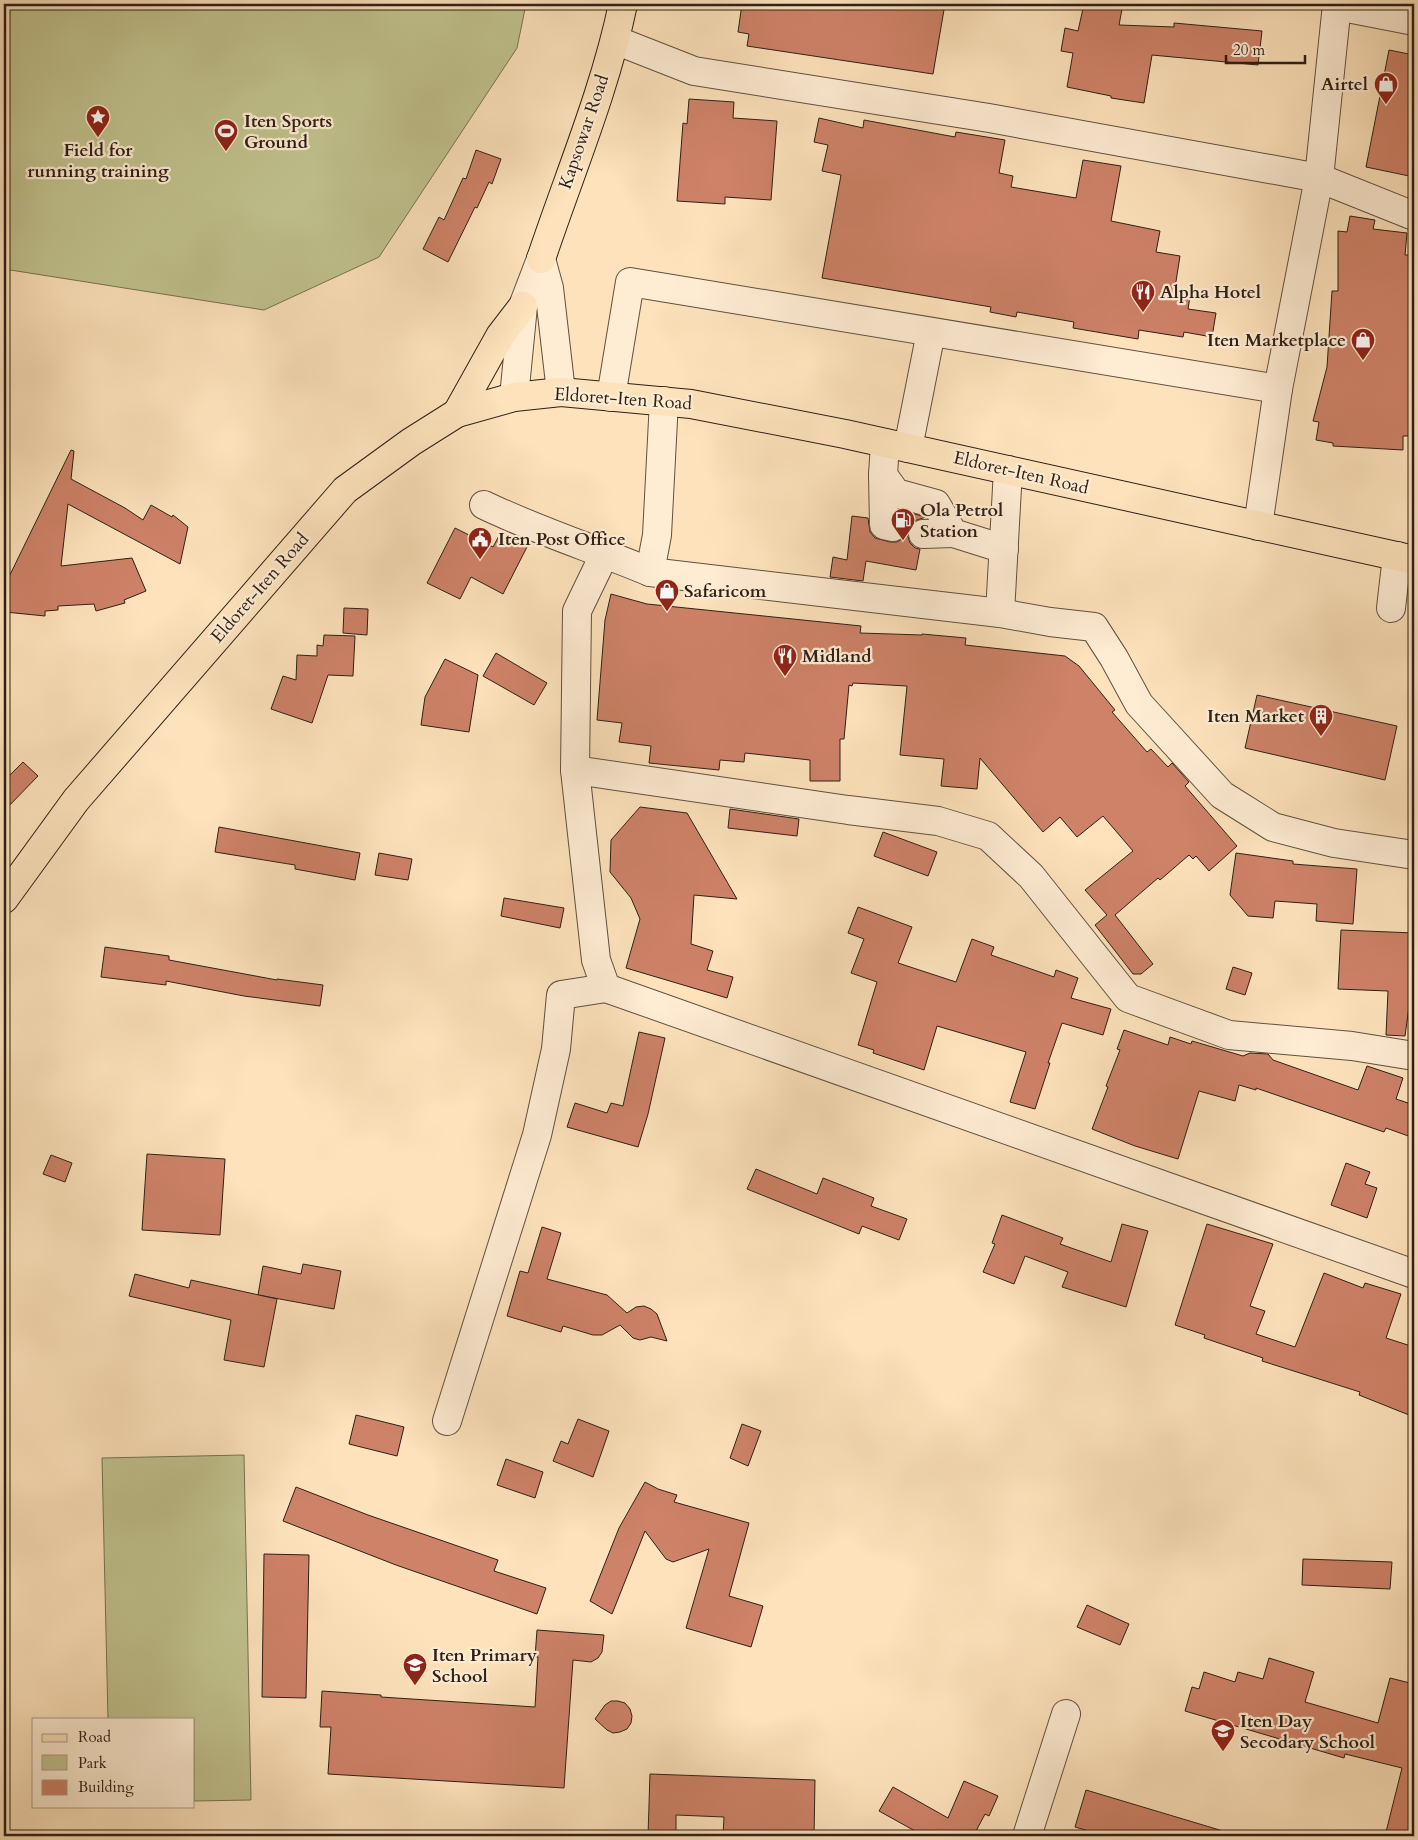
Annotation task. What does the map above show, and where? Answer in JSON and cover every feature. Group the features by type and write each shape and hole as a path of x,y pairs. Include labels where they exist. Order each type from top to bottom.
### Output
{"main road":[{"name":"Kapsowar Road","path":"541,259 615,40 623,4"},
{"path":"457,413 500,336 523,306"},
{"name":"Eldoret-Iten Road","path":"4,899 76,800 345,490 410,442 457,413 514,397 561,392 690,404 896,445 1406,558"}],"street":[{"path":"1258,526 1278,389 1319,178 1337,5 1414,21"},
{"path":"615,40 694,71 990,118 1319,178 1414,216"},
{"path":"541,259 550,288 561,392"},
{"name":"Kapsowar Road","path":"514,397 523,306 541,259"},
{"path":"611,397 630,282 1278,389"},
{"path":"893,527 884,524 883,475 896,445 932,332"},
{"path":"650,572 657,535 664,401"},
{"path":"1000,613 1008,470"},
{"path":"883,475 896,493 936,504 953,533"},
{"path":"484,505 528,526 605,553 650,572 1000,613 1050,622 1094,627 1114,658 1139,704 1222,795 1272,827 1334,843 1414,854"},
{"path":"923,534 953,533 1004,548"},
{"path":"605,553 577,611 574,770 596,960 606,988"},
{"path":"1391,608 1406,558"},
{"path":"574,770 848,810 938,821 988,836 1031,876 1128,998 1229,1035 1352,1046 1414,1056"},
{"path":"448,1420 537,1134 556,1049 561,995 606,988 1414,1274"},
{"path":"1027,1836 1066,1714"}],"green space":[{"name":"Iten Sports Ground","path":"4,4 526,4 517,48 379,257 264,310 4,269"},
{"path":"244,1455 251,1800 195,1801 195,1718 108,1718 102,1458"}],"building":[{"path":"742,4 945,4 933,74 747,46 749,34 738,32"},
{"path":"1084,4 1123,4 1119,25 1174,27 1174,23 1262,31 1258,65 1152,55 1144,103 1111,98 1111,96 1067,87 1073,53 1061,51 1065,28 1078,31"},
{"path":"1389,50 1414,55 1414,177 1366,167"},
{"path":"689,99 734,102 733,118 777,121 771,200 725,197 725,204 677,201 683,123 687,124"},
{"path":"819,118 863,128 864,120 955,137 956,132 1005,140 999,173 1013,176 1011,187 1076,198 1083,160 1121,166 1111,221 1160,231 1156,252 1180,256 1174,294 1190,297 1188,309 1216,313 1212,337 1184,332 1183,337 1139,330 1138,339 1073,328 1074,322 1017,312 1016,317 990,312 991,307 822,278 841,175 822,171 828,145 814,142"},
{"path":"476,150 501,159 492,184 489,182 448,262 423,249 439,217 444,220 463,178 466,179"},
{"path":"1350,216 1375,220 1373,229 1407,233 1405,255 1414,255 1414,436 1403,436 1403,450 1333,446 1333,443 1316,440 1319,422 1313,421 1327,367 1332,291 1338,291 1338,231 1347,232"},
{"path":"71,450 74,451 71,479 125,508 143,520 151,505 172,517 173,515 188,527 180,564 68,504 61,566 132,558 146,591 124,600 125,603 96,611 94,604 58,606 58,610 45,611 45,616 5,612 6,594 4,594 4,587"},
{"path":"899,510 926,517 914,521 909,527 907,534 910,543 915,548 920,549 916,570 866,561 863,581 830,577 833,557 847,560 852,516 868,518 870,532 875,538 897,542 905,537 908,530 908,522 899,513"},
{"path":"455,528 493,547 501,532 528,545 503,594 471,577 460,599 427,583"},
{"path":"611,594 647,604 861,626 860,633 922,634 966,638 965,645 1065,656 1079,666 1115,710 1112,712 1147,752 1151,749 1168,767 1172,763 1189,782 1185,786 1237,846 1209,871 1196,856 1193,859 1189,855 1160,880 1158,878 1115,915 1153,964 1141,974 1133,974 1095,925 1107,915 1085,890 1133,851 1103,816 1077,837 1060,817 1043,832 980,758 977,789 941,786 944,759 900,755 907,686 853,683 852,686 849,685 844,739 840,739 840,781 810,781 810,760 745,753 744,762 720,760 719,770 649,763 651,746 619,742 622,723 597,720 605,620"},
{"path":"344,608 368,609 367,635 343,633"},
{"path":"324,635 355,636 353,676 328,675 312,723 271,709 283,676 296,680 297,655 317,656 317,645 323,646"},
{"path":"496,653 547,683 534,705 483,676"},
{"path":"445,659 478,675 469,732 421,725 425,697"},
{"name":"Iten Market","path":"1257,695 1397,726 1385,780 1245,748"},
{"path":"23,762 38,776 4,811 4,781"},
{"path":"640,807 687,813 737,899 694,895 691,944 713,951 707,970 733,977 727,998 626,968 640,919 631,898 610,872 611,840"},
{"path":"730,809 799,819 797,836 728,828"},
{"path":"219,827 360,853 355,880 295,869 295,865 215,852"},
{"path":"883,832 937,852 928,876 874,856"},
{"path":"379,853 412,859 408,880 375,875"},
{"path":"1236,853 1293,861 1293,864 1357,869 1353,924 1316,921 1317,904 1275,901 1273,918 1248,916 1230,895"},
{"path":"504,898 564,908 560,928 501,916"},
{"path":"858,907 912,927 898,963 956,982 972,939 994,947 991,955 1054,977 1056,970 1078,978 1071,998 1111,1009 1103,1035 1062,1023 1035,1109 1010,1102 1026,1052 937,1026 924,1070 873,1053 874,1050 858,1045 877,982 851,973 864,939 848,933"},
{"path":"1341,930 1414,933 1414,970 1405,1036 1386,1035 1388,991 1338,989"},
{"path":"105,947 169,956 169,960 277,980 323,985 320,1006 244,996 166,981 166,985 101,977"},
{"path":"1233,967 1252,973 1245,995 1226,989"},
{"path":"1124,1030 1168,1045 1170,1037 1191,1044 1192,1041 1243,1056 1250,1053 1268,1054 1273,1060 1358,1090 1367,1066 1403,1078 1396,1099 1414,1105 1414,1138 1386,1128 1384,1132 1256,1088 1256,1090 1239,1085 1235,1101 1199,1091 1178,1159 1135,1146 1092,1129 1120,1050 1117,1049"},
{"path":"639,1032 665,1038 648,1114 638,1147 567,1127 575,1103 607,1113 611,1103 623,1106"},
{"path":"147,1154 225,1159 220,1235 142,1230"},
{"path":"51,1155 72,1163 65,1182 43,1174"},
{"path":"1346,1163 1370,1172 1365,1184 1377,1188 1367,1218 1331,1205"},
{"path":"756,1169 817,1194 823,1178 874,1198 871,1206 907,1219 899,1240 862,1226 859,1234 747,1189"},
{"path":"1002,1215 1063,1238 1060,1244 1111,1262 1122,1224 1148,1231 1126,1307 1062,1287 1068,1272 1025,1256 1014,1284 983,1272 995,1244 992,1243"},
{"path":"1207,1224 1273,1244 1250,1306 1265,1311 1256,1334 1295,1347 1324,1273 1363,1288 1365,1283 1401,1294 1386,1338 1414,1347 1414,1417 1359,1395 1360,1392 1262,1361 1263,1358 1204,1338 1205,1335 1175,1325"},
{"path":"542,1227 561,1233 547,1279 607,1295 627,1313 636,1307 644,1306 651,1309 657,1314 667,1341 651,1337 640,1340 633,1338 620,1325 602,1335 593,1335 563,1326 561,1332 507,1316 520,1271 528,1273"},
{"path":"303,1264 341,1271 334,1309 258,1295 263,1266 301,1274"},
{"path":"135,1274 189,1288 191,1280 277,1299 264,1367 224,1360 231,1320 129,1296"},
{"path":"356,1415 404,1427 397,1456 349,1444"},
{"path":"578,1419 609,1431 593,1477 553,1461 561,1441 568,1444"},
{"path":"742,1424 761,1431 748,1466 730,1458"},
{"path":"506,1459 543,1472 535,1498 497,1485"},
{"path":"645,1482 658,1489 677,1495 674,1502 749,1523 729,1596 763,1606 751,1647 686,1628 709,1549 673,1562 666,1559 645,1531 612,1614 590,1601 619,1528"},
{"path":"296,1487 368,1515 498,1560 494,1571 546,1588 537,1614 396,1565 283,1521"},
{"path":"264,1554 309,1555 306,1698 262,1697"},
{"path":"1303,1559 1392,1562 1390,1589 1302,1585"},
{"path":"1087,1605 1129,1624 1120,1645 1077,1627"},
{"path":"537,1630 604,1635 602,1652 598,1658 591,1662 573,1660 564,1788 328,1774 331,1727 320,1727 322,1691 381,1695 381,1697 535,1707 538,1657 535,1657"},
{"path":"1269,1658 1314,1672 1305,1702 1378,1723 1390,1678 1414,1684 1414,1736 1410,1751 1414,1751 1414,1836 1385,1836 1402,1768 1345,1754 1344,1758 1185,1711 1192,1687 1199,1689 1204,1672 1235,1682 1238,1672 1263,1679"},
{"path":"611,1701 625,1703 630,1709 631,1723 627,1729 620,1732 613,1733 607,1730 595,1719 605,1705"},
{"path":"650,1774 815,1780 814,1836 723,1836 724,1817 676,1815 676,1836 648,1836"},
{"path":"964,1781 998,1796 989,1816 985,1814 975,1833 980,1836 924,1836 879,1811 893,1787 948,1818"},
{"path":"1086,1790 1223,1831 1222,1836 1106,1836 1075,1827"}],"place":[{"name":"Airtel","path":"1386,105"},
{"name":"Field for running training","path":"98,138"},
{"name":"Iten Sports Ground","path":"226,152"},
{"name":"Alpha Hotel","path":"1143,313"},
{"name":"Iten Marketplace","path":"1363,361"},
{"name":"Ola Petrol Station","path":"903,541"},
{"name":"Iten Post Office","path":"480,560"},
{"name":"Safaricom","path":"667,612"},
{"name":"Midland","path":"785,677"},
{"name":"Iten Market","path":"1321,737"},
{"name":"Iten Primary School","path":"415,1686"},
{"name":"Iten Day Secodary School","path":"1223,1752"}]}
